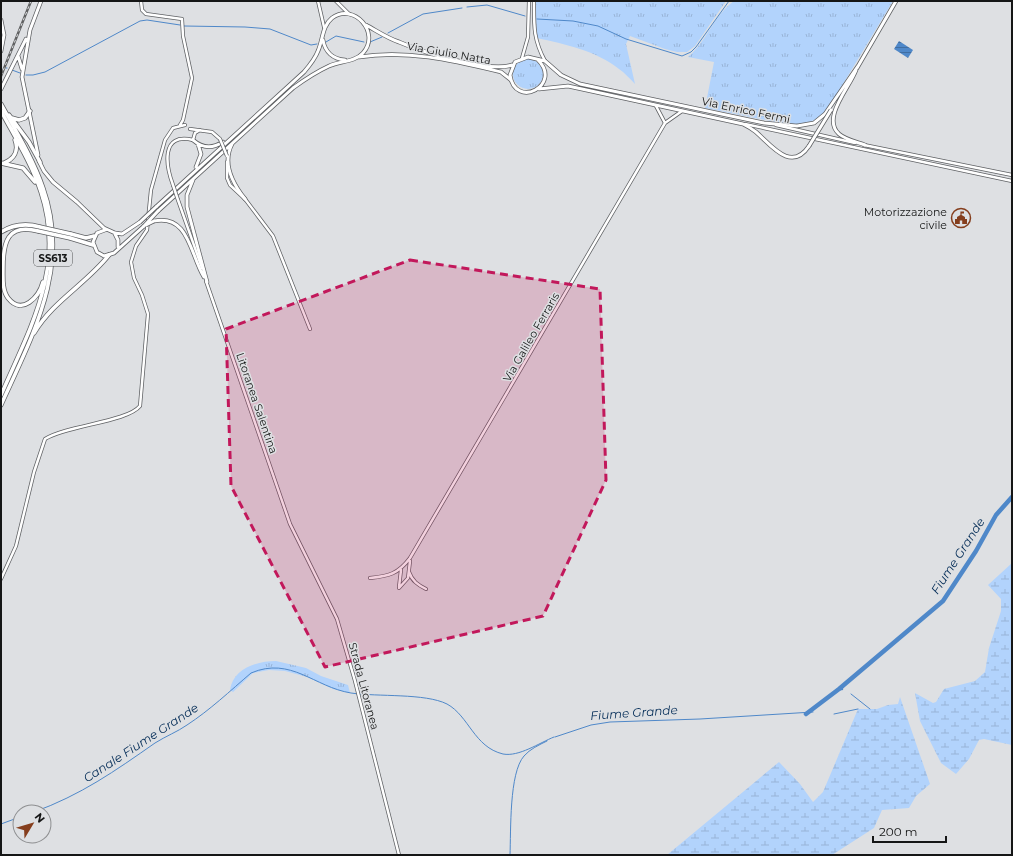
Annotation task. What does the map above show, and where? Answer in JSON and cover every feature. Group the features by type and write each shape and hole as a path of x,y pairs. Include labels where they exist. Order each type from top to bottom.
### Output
{"highway":[{"path":"1,104 3,112 15,120 22,120 30,111"},
{"name":"SS613","path":"1,395 39,306 44,290 49,258 49,230 41,193 34,173 3,112"},
{"name":"SS613","path":"1,405 42,308 52,270 53,257 52,224 43,189 37,172 3,112"},
{"path":"11,117 29,142 40,162"},
{"path":"2,163 12,158 16,154 16,144 11,129"},
{"path":"2,163 18,166 27,171 41,193"},
{"path":"1,232 15,225 28,224 39,229 70,236 86,238 94,236"},
{"path":"39,229 21,229 13,233 6,240 3,250 3,279 8,297 13,302 21,304 35,300 40,292 47,272"},
{"path":"70,236 93,245"},
{"path":"29,341 46,316 55,306 93,273 109,255"}],"main road":[{"path":"1,89 30,30 41,1"},
{"path":"743,124 755,131 781,154 788,157 800,155 809,146 896,1"},
{"path":"30,30 24,60 24,88 40,162 53,182 77,202 97,223 107,230 115,233 125,232 140,222 304,72 315,57 322,39 324,27 334,17 349,14 361,20 366,25 369,40 363,53 357,58 331,66 300,82 158,211 144,226 118,247 114,253 109,255 97,252 93,245 94,236 100,231 107,230"},
{"path":"1,20 4,35 1,51"},
{"name":"Via Giulio Natta","path":"366,25 398,42 419,50 491,67 512,65"},
{"path":"322,39 328,52 333,57 347,61"},
{"name":"Via Giulio Natta","path":"357,58 387,54 414,55 501,72 511,80"},
{"path":"18,56 22,55 24,60"},
{"path":"18,56 23,73"},
{"path":"522,58 533,58 538,60 545,61 545,80 539,89 534,92 523,92 513,86 510,70 512,65 522,58"},
{"path":"538,60 544,69"},
{"name":"Via Enrico Fermi","path":"545,61 561,75 580,84 772,125"},
{"path":"13,65 20,66 23,73"},
{"path":"772,125 806,125 820,119 828,111 858,66"},
{"path":"858,66 853,79 834,112 833,123 839,134 865,146"},
{"name":"Via Enrico Fermi","path":"539,89 568,86 743,124"},
{"path":"193,140 206,147 217,146 233,136"},
{"path":"234,141 228,155 231,179 245,199"},
{"path":"193,172 201,157 201,151 198,144"},
{"path":"216,158 225,153 228,155"},
{"path":"196,176 188,190 187,203 207,282"},
{"path":"144,226 154,221 170,221 182,229 188,239 196,264 207,282"},
{"path":"115,233 118,240 118,247"}],"street":[{"path":"1,579 16,546 34,472 46,439 60,432 109,421 136,411 140,406 148,314 142,295 134,278 131,262 136,246 147,230 151,190 166,140 171,131 180,125 183,120 192,78 183,36 182,19 146,14 142,10 141,1"},
{"path":"318,1 324,27"},
{"path":"336,1 349,14"},
{"path":"522,58 528,37 528,1"},
{"name":"Via Enrico Fermi","path":"534,1 536,44 545,61"},
{"path":"656,106 665,123 682,111"},
{"path":"183,120 185,125 194,135"},
{"name":"Via Galileo Ferraris","path":"410,558 408,578 399,588 401,570 410,558 665,123"},
{"name":"Via Enrico Fermi","path":"743,124 1012,181"},
{"path":"180,125 185,125"},
{"name":"Via Enrico Fermi","path":"772,125 865,146 1012,175"},
{"path":"190,129 212,132 220,139 228,155"},
{"path":"200,130 194,135 193,140 187,138 178,140 172,145 167,152 166,163 207,282"},
{"path":"245,199 273,236 310,329"},
{"name":"Litoranea Salentina","path":"207,282 292,528"},
{"name":"Strada Litoranea","path":"292,528 337,619 399,855"},
{"path":"370,578 384,577 401,570"},
{"path":"409,571 411,578 426,589"}],"highlighted area":[{"path":"410,260 600,289 606,480 543,616 325,667 231,486 226,329"}],"green space":[{"path":"535,1 726,1 695,46 687,52 677,52 665,49 630,36 626,44 635,84 625,74 601,57 580,49 537,38"},
{"path":"734,1 893,1 825,114 809,122 791,125 705,108 714,62 688,57 695,51 721,13"},
{"path":"528,59 539,63 543,74 539,85 528,89 517,85 513,74 517,63"},
{"path":"1012,563 1012,745 984,739 979,740 969,759 956,774 941,763 920,721 915,693 933,703 936,702 944,689 975,681 985,672 989,648 1001,611 1001,599 988,585"},
{"path":"268,661 276,661 306,668 321,676 348,685 350,693 333,689 307,677 285,671 269,670 253,673 233,692 230,690 236,677 247,668"},
{"path":"900,697 930,784 916,796 909,808 882,810 874,828 832,855 667,855 779,762 800,784 813,802 823,792 858,709 877,709 888,705 898,704"}],"shaded area":[{"path":"899,41 913,50 908,58 894,49"}],"waterway":[{"path":"537,19 573,21 598,26 626,39 682,56 691,52 696,47 729,1"},
{"path":"467,7 487,5 525,16"},
{"path":"388,33 423,14 462,8"},
{"path":"26,75 45,72 140,21 147,20 180,25"},
{"path":"184,26 270,29 311,45 317,44"},
{"path":"326,42 336,36 364,42"},
{"path":"370,42 382,37"},
{"path":"12,70 20,73"},
{"name":"Fiume Grande","path":"806,714 839,689 943,601 976,551 996,515 1012,497"},
{"name":"Canale Fiume Grande","path":"52,805 97,782 155,743 179,730 220,700 251,673 265,669 278,668 290,670 338,690 351,693 427,698 447,704 455,709 485,745 503,754 522,752 554,737"},
{"path":"851,694 870,709"},
{"name":"Fiume Grande","path":"834,714 858,709"},
{"name":"Fiume Grande","path":"555,737 591,725 610,722 700,719 813,712"},
{"name":"Fiume Grande","path":"510,855 513,788 519,764 529,751 547,741"},
{"name":"Canale Fiume Grande","path":"1,824 12,820"}],"railway":[{"path":"1,76 31,1"}],"place":[{"name":"Motorizzazione civile","path":"961,218"}]}
